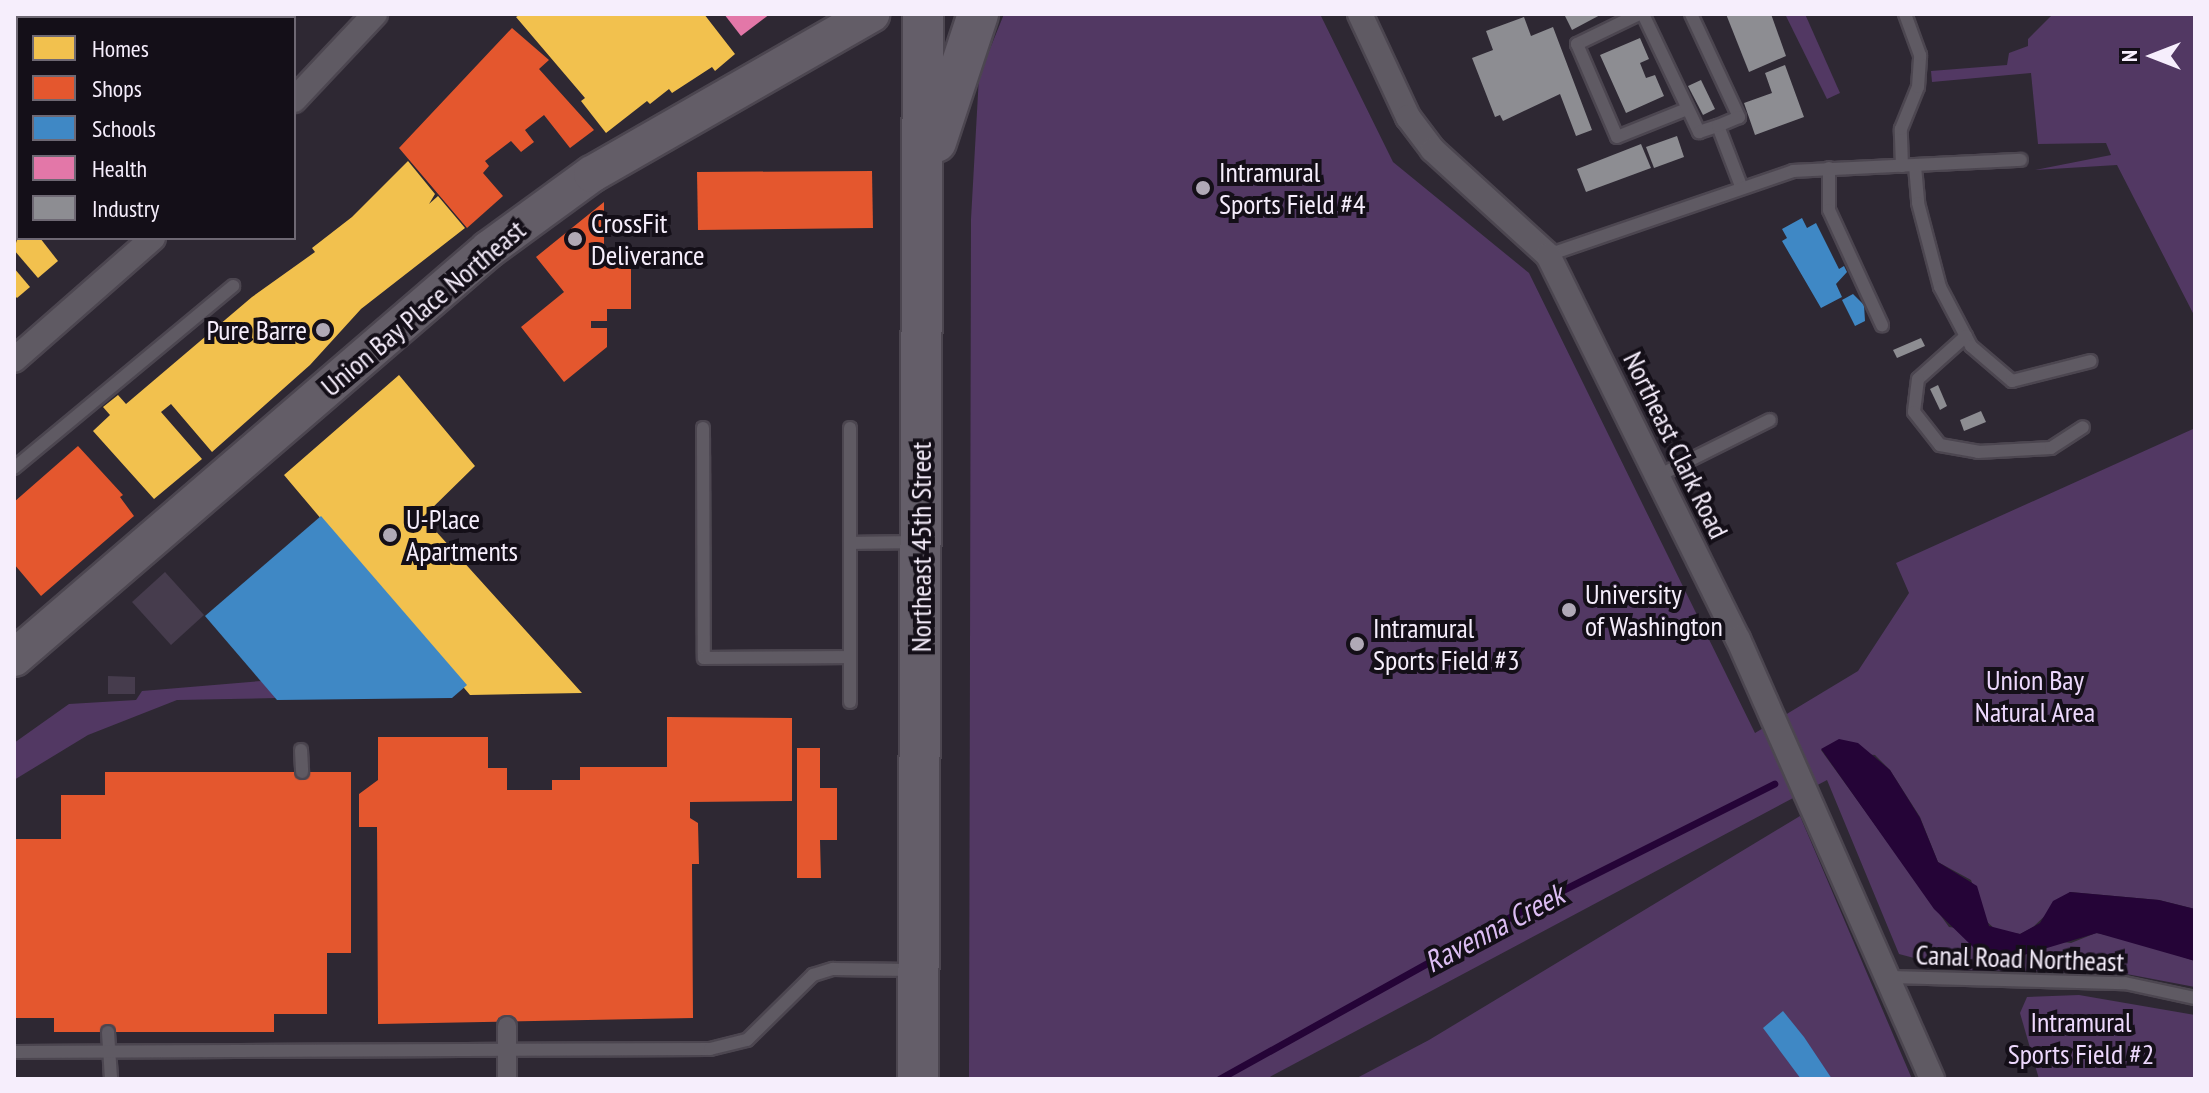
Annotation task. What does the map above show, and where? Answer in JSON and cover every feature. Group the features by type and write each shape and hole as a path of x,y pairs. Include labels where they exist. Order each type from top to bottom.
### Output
{"main road":[{"name":"Union Bay Place Northeast","path":"14,658 489,249 592,174 871,14"},
{"name":"Northeast 45th Street","path":"918,1079 923,14"},
{"path":"923,188 978,14"}],"street":[{"path":"296,98 375,14"},
{"name":"Northeast Clark Road","path":"1360,14 1408,117 1433,150 1548,255 1780,730 1932,1079"},
{"path":"14,360 151,240"},
{"path":"507,1026 507,1079"}],"lane":[{"path":"1687,109 1617,137 1577,44 1641,14 1699,132 1739,117 1691,14"},
{"path":"1905,14 1920,55 1918,87 1901,129 1940,287 1966,336 2012,381 2091,361"},
{"path":"1718,126 1741,186"},
{"path":"1548,255 1741,186 1793,171 2021,160"},
{"path":"1829,168 1829,210 1882,325"},
{"path":"14,468 233,286"},
{"path":"1966,336 1918,379 1914,412 1940,445 1978,452 2051,448 2083,427"},
{"path":"1658,476 1770,420"},
{"path":"703,428 704,658 849,657"},
{"path":"850,428 850,702"},
{"path":"850,543 921,542"},
{"path":"301,750 302,772"},
{"path":"14,1052 732,1046 762,1029 813,975 833,969 919,970"},
{"name":"Canal Road Northeast","path":"1890,977 2125,983 2195,998"},
{"path":"108,1032 111,1079"}],"green space":[{"name":"Union Bay Natural Area","path":"1004,14 1320,14 1393,162 1529,273 1755,733 1858,671 1909,593 1896,563 2193,429 2195,383 2195,909 2159,900 2070,892 2032,928 2020,934 1996,930 1984,919 1971,880 1938,862 1920,817 1890,770 1875,755 1821,750 1949,927 2071,943 2096,933 2129,939 2195,961 2195,987 2116,972 1959,970 1899,954 1827,780 1266,1079 969,1079 971,219 979,76"},
{"path":"1785,14 1805,14 1840,93 1827,99"},
{"path":"2053,14 2195,14 2195,317 2117,165 2035,170 2111,155 2106,143 2038,144 2031,73 1932,82 1931,71 2007,65 2009,53 2028,46 2028,39"},
{"path":"261,681 277,698 177,700 88,735 14,780 14,743 69,704 136,700 142,691"},
{"path":"1800,816 1912,1079 1355,1079 1429,1040"},
{"name":"Intramural Sports Field #2","path":"2079,995 2195,1015 2195,1079 2039,1079 2020,1013 2027,997"}],"shaded area":[{"path":"1839,739 1858,743 1890,770 1920,818 1938,862 1977,886 1989,926 2020,934 2040,923 2053,901 2070,892 2159,900 2195,909 2195,961 2097,933 2017,957 1974,948 1934,909 1821,749"}],"building: Homes":[{"path":"521,14 704,14 735,54 715,71 712,67 672,93 669,89 650,104 647,101 606,133 581,101 585,98 516,17"},
{"path":"408,161 435,194 429,204 438,196 465,228 361,309 310,365 212,452 171,404 161,412 202,459 154,499 93,431 110,415 103,407 118,395 126,404 252,297 315,252 312,248 352,217"},
{"path":"17,240 42,240 58,261 38,278 14,250"},
{"path":"14,268 30,287 17,298 14,295"},
{"name":"U-Place Apartments","path":"399,375 475,466 423,517 582,693 470,695 284,475"}],"building: Shops":[{"path":"512,28 549,60 539,69 594,130 570,148 544,115 525,130 534,142 521,152 511,141 485,161 489,166 483,173 503,196 467,228 399,148"},
{"path":"872,171 873,228 698,230 697,172"},
{"path":"604,202 604,265 631,264 631,309 607,309 607,321 591,321 591,328 607,328 607,347 564,382 521,327 564,292 536,257"},
{"path":"78,446 123,495 120,497 134,516 41,596 14,564 14,502"},
{"path":"667,717 792,718 792,801 690,802 690,818 698,823 699,864 692,864 693,1018 378,1024 377,827 359,827 359,794 378,780 378,737 488,737 488,768 507,768 507,790 552,790 552,780 580,780 580,767 667,767"},
{"path":"797,748 820,748 820,788 837,788 837,840 820,840 821,878 797,878"},
{"path":"105,772 351,772 351,953 327,953 327,1014 274,1014 274,1032 54,1032 54,1018 14,1018 14,839 61,839 61,795 105,795"}],"building: Schools":[{"path":"1802,218 1807,228 1816,223 1839,269 1844,266 1847,272 1836,284 1842,297 1821,308 1782,241 1787,238 1782,229"},
{"path":"1853,294 1864,305 1865,321 1855,326 1842,300"},
{"path":"321,516 467,685 452,698 277,700 205,616"},
{"path":"1783,1011 1832,1079 1801,1079 1763,1028"}],"building: Health":[{"path":"724,14 770,14 741,36"}],"building: Industry":[{"path":"1564,14 1602,14 1572,30"},
{"path":"1726,14 1771,14 1786,56 1749,72"},
{"path":"1524,17 1531,36 1553,27 1592,130 1576,136 1560,94 1503,121 1500,115 1495,117 1472,58 1493,50 1486,31"},
{"path":"1640,38 1649,59 1640,63 1646,78 1655,75 1664,96 1626,113 1600,55"},
{"path":"1785,65 1804,117 1755,135 1744,103 1772,93 1765,73"},
{"path":"1701,80 1715,109 1703,115 1688,86"},
{"path":"1677,136 1684,157 1654,168 1646,147"},
{"path":"1641,144 1651,168 1586,192 1577,169"},
{"path":"1921,338 1925,346 1897,358 1893,350"},
{"path":"1938,385 1947,406 1940,410 1930,389"},
{"path":"1981,411 1986,422 1964,431 1960,420"}],"building: Other":[{"path":"165,572 204,615 171,645 132,602"},
{"path":"108,676 135,677 135,694 108,694"}],"waterway":[{"name":"Ravenna Creek","path":"1219,1079 1517,913 1774,784"}],"place":[{"name":"Intramural Sports Field #4","path":"1203,188"},
{"name":"CrossFit Deliverance","path":"575,239"},
{"name":"Pure Barre","path":"323,330"},
{"name":"U-Place Apartments","path":"390,535"},
{"name":"University of Washington","path":"1569,610"},
{"name":"Intramural Sports Field #3","path":"1357,644"}]}
